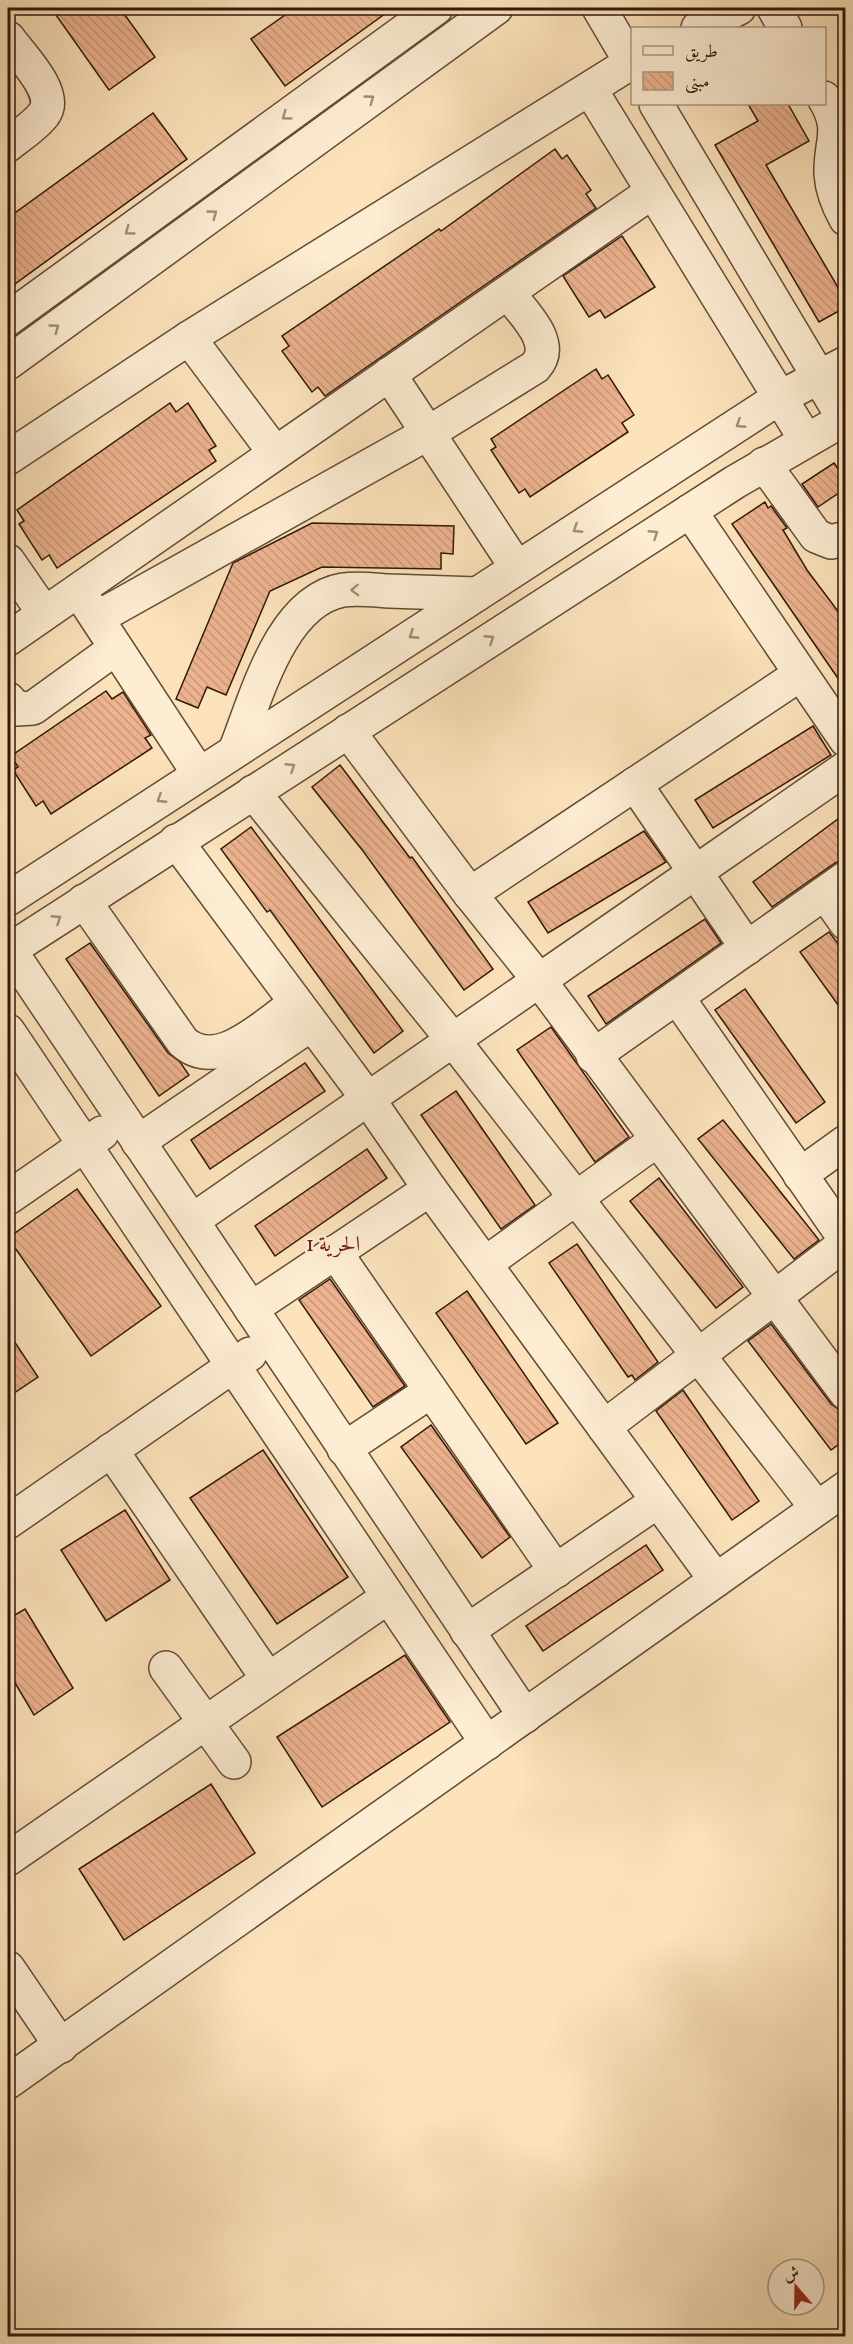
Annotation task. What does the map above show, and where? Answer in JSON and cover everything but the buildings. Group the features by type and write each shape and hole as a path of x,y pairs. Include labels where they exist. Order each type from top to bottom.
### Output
{"street":[{"path":"8,319 436,8"},
{"path":"8,363 496,8"},
{"path":"599,8 631,61"},
{"path":"700,27 739,8"},
{"path":"774,8 784,27"},
{"path":"8,38 45,88 48,104 40,118 8,145"},
{"path":"8,458 189,338 631,64"},
{"path":"590,89 806,440"},
{"path":"826,100 836,121 831,174 833,189 846,219"},
{"path":"525,1716 344,1449 193,1220 8,950 764,464 806,440 843,424 832,370 778,309 657,105"},
{"path":"8,639 652,192"},
{"path":"97,618 430,432 540,362 544,347 542,340 508,293"},
{"path":"739,334 778,309"},
{"path":"189,338 275,453"},
{"path":"8,899 779,398 832,370"},
{"path":"390,374 517,568"},
{"path":"764,464 816,536 831,542 846,538"},
{"path":"690,511 799,675 846,740"},
{"path":"8,561 44,613"},
{"path":"78,590 199,774"},
{"path":"235,751 278,647 289,626 303,609 322,597 343,590 477,594"},
{"path":"8,699 17,709 33,708 116,648"},
{"path":"470,894 799,675"},
{"path":"348,731 470,894 539,980 774,1298 841,1378"},
{"path":"193,1220 846,768"},
{"path":"635,784 697,871 747,948"},
{"path":"253,792 453,1040 817,1508"},
{"path":"176,841 368,1099 430,1189 716,1580"},
{"path":"593,1056 835,885 846,923"},
{"path":"84,901 183,1042 190,1048 236,1059"},
{"path":"604,1427 846,1241 677,997"},
{"path":"8,1198 84,1145 130,1130 303,1014"},
{"path":"8,1030 487,1743"},
{"path":"486,1263 657,1140"},
{"path":"800,1175 846,1142"},
{"path":"251,1309 430,1189"},
{"path":"335,1252 556,1571"},
{"path":"8,1522 271,1339"},
{"path":"344,1449 431,1391"},
{"path":"111,1450 268,1679"},
{"path":"8,2082 846,1488"},
{"path":"467,1631 658,1501"},
{"path":"8,1859 388,1597"},
{"path":"166,1668 234,1762"},
{"path":"8,1968 61,2046"}],"district":[{"name":"الحرية 1","path":"333,1243"}]}
